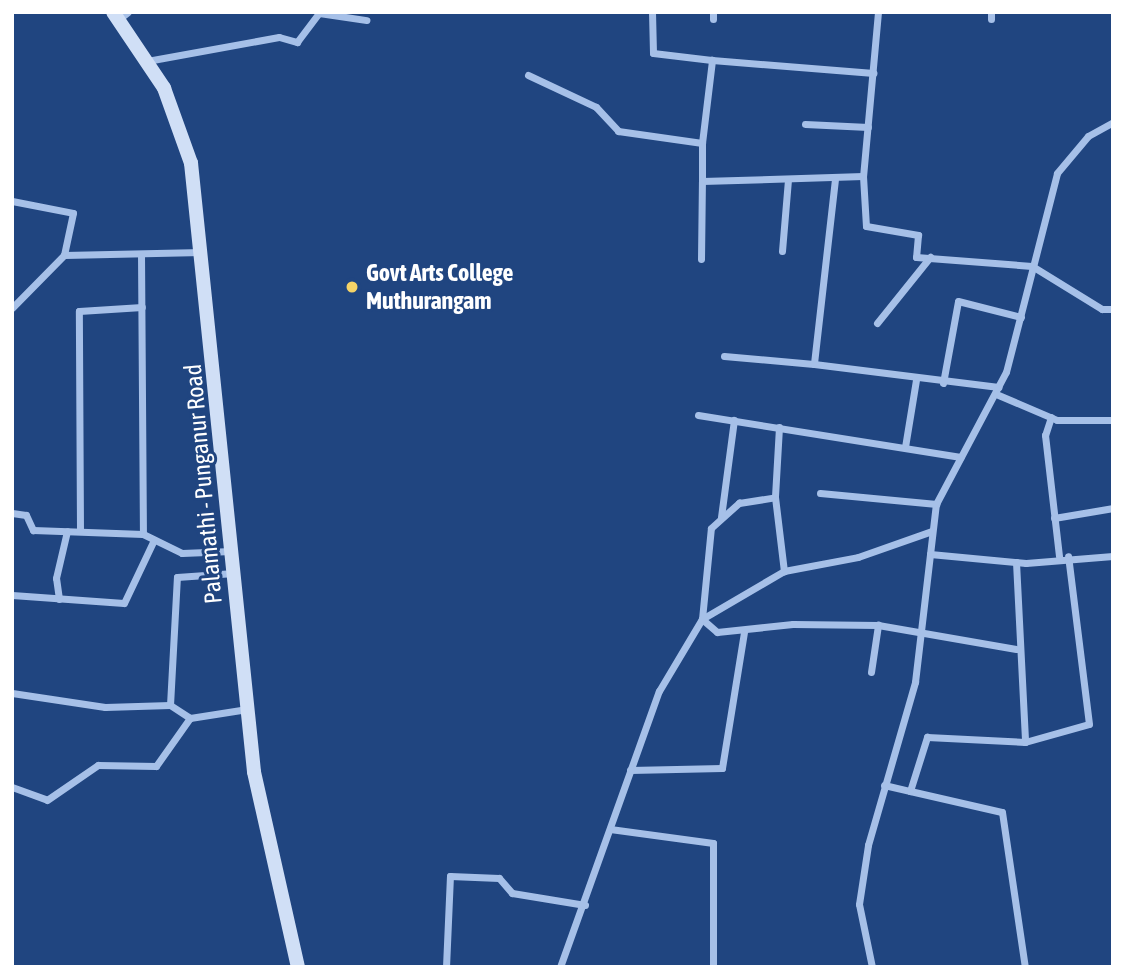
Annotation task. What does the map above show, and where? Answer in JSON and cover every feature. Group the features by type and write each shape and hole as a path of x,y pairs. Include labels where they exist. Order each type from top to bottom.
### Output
{"street":[{"path":"652,12 653,53 873,73"},
{"path":"878,12 863,176 866,226 918,235 916,257 1032,266 1102,309 1113,309"},
{"path":"147,61 279,37 297,42 319,13 366,20"},
{"name":"Palamathi - Punganur Road","path":"120,15 147,61 191,163 203,252 254,772 298,967"},
{"path":"701,259 702,143 712,60"},
{"path":"528,75 596,107 618,131 702,143"},
{"path":"872,967 859,905 884,785 915,682 936,504 998,391 1021,317 1057,173 1088,136 1113,122"},
{"path":"805,124 868,127"},
{"path":"702,181 835,179 863,176"},
{"path":"814,364 835,179"},
{"path":"782,251 788,180"},
{"path":"12,201 73,213 64,255 16,299 12,308"},
{"path":"64,255 203,252"},
{"path":"141,254 143,534"},
{"path":"877,323 930,257"},
{"path":"943,383 958,301 1021,317"},
{"path":"80,531 79,311 142,307"},
{"path":"724,356 814,364 998,391 1051,417 1113,420"},
{"path":"905,447 916,380"},
{"path":"698,415 961,457"},
{"path":"1051,417 1045,435 1059,556"},
{"path":"559,967 585,905 659,691 702,619 709,540 721,517 734,421"},
{"path":"779,427 775,496 784,571"},
{"path":"820,493 936,504"},
{"path":"721,517 739,503 775,496"},
{"path":"1054,518 1113,508"},
{"path":"12,513 26,515 33,530 143,534 153,542 181,553 232,551"},
{"path":"59,599 56,578 67,531"},
{"path":"702,619 784,571 858,557 932,531"},
{"path":"12,595 124,603 153,542"},
{"path":"930,554 1016,562 1059,556 1113,556"},
{"path":"910,791 927,737 1026,742 1089,724 1068,556"},
{"path":"1016,562 1016,649 1026,742"},
{"path":"170,705 177,577 234,572"},
{"path":"702,619 717,632 744,632 793,624 878,625 1016,649"},
{"path":"872,672 878,625"},
{"path":"630,770 722,768 744,632"},
{"path":"12,692 104,707 170,705 190,718 248,709"},
{"path":"12,787 47,800 98,765 156,766 190,718"},
{"path":"884,785 1002,812 1025,967"},
{"path":"610,829 713,843 713,967"},
{"path":"446,967 450,876 464,872 499,878 512,893 585,905"}],"place":[{"name":"Govt Arts College Muthurangam","path":"352,287"}]}
